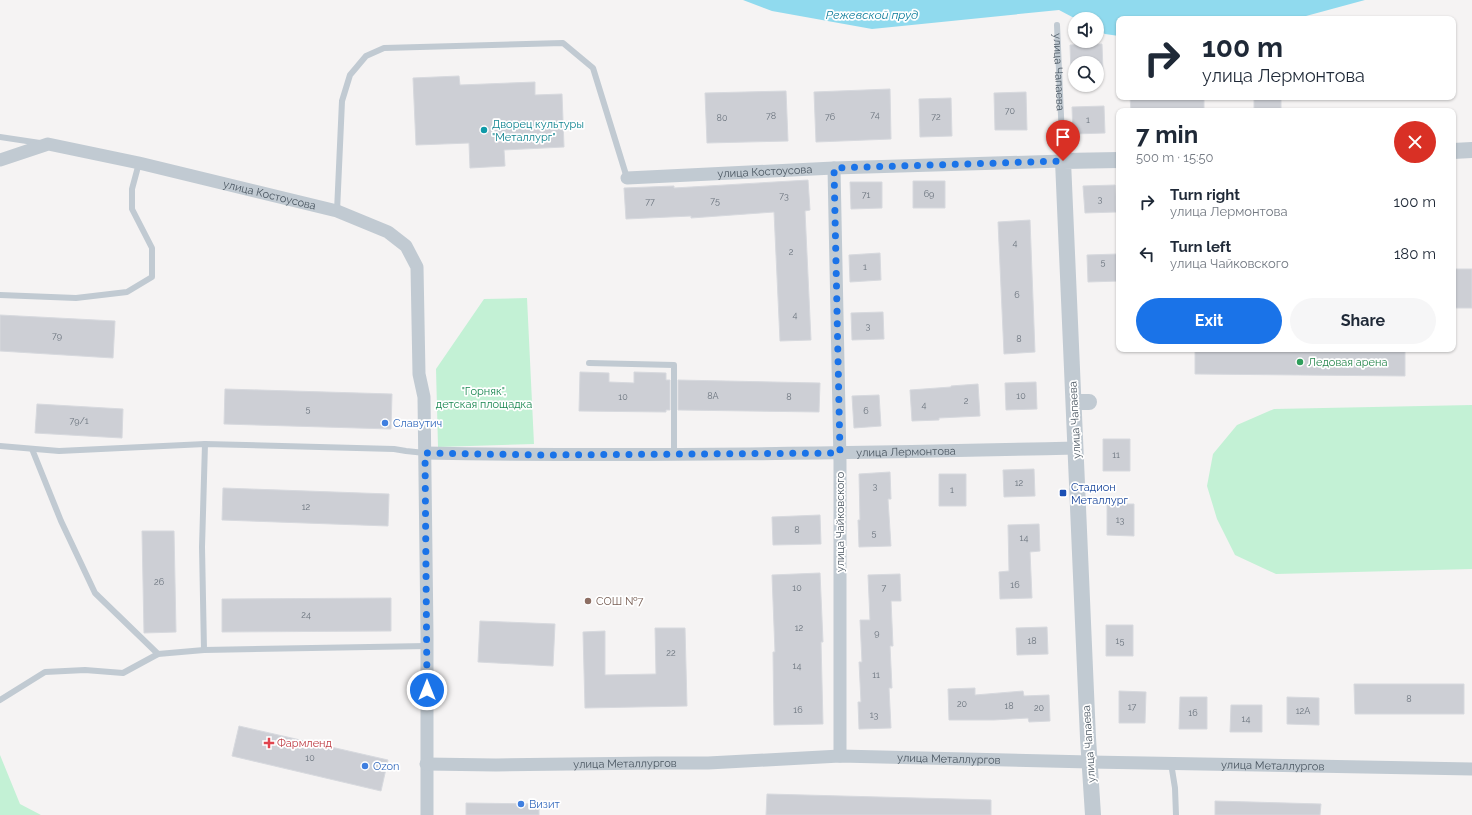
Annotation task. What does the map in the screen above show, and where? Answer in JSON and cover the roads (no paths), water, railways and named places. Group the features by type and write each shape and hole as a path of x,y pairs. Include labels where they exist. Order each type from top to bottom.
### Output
{"street":[{"name":"улица Костоусова","path":"48,144 139,163 337,211 388,232 406,246 414,260 417,267 420,374 424,397 427,646 427,815"},
{"path":"0,160 48,144"},
{"path":"1456,151 1472,150"},
{"name":"улица Костоусова","path":"627,178 834,168 1116,160"},
{"name":"улица Чапаева","path":"1063,161 1082,402 1076,448 1088,738 1093,815"},
{"name":"улица Чайковского","path":"834,168 840,453 840,756"},
{"name":"улица Лермонтова","path":"425,453 541,455 840,453 1076,448"},
{"name":"улица Металлургов","path":"426,764 496,765 708,763 840,756 1472,769"}],"lane":[{"name":"улица Чапаева","path":"1058,25 1063,161"},
{"path":"337,211 342,101 350,75 366,56 384,48 563,43 593,68 627,178"},
{"path":"0,137 48,144"},
{"path":"0,295 76,298 113,294 127,292 152,277 152,248 132,209 132,189 139,163"},
{"path":"589,363 674,365 674,454"},
{"path":"0,446 59,451 205,444 394,449 406,452 425,453"},
{"path":"204,650 202,547 205,444"},
{"path":"32,449 60,521 95,593 158,654"},
{"path":"0,700 45,672 85,670 123,673 158,654 204,650 427,646"},
{"path":"1171,763 1176,815"}],"water":[{"name":"Режевской пруд","path":"743,0 1365,0 1306,16 1116,16 1116,36 1104,34 1104,12 1068,12 1068,15 1059,10 872,29 772,11"}],"place":[{"name":"Дворец культуры \"Металлург\"","path":"484,130"},
{"name":"Ледовая арена","path":"1300,362"},
{"name":"Славутич","path":"385,423"},
{"name":"Стадион Металлург","path":"1063,493"},
{"name":"СОШ №7","path":"588,601"},
{"name":"Фармленд","path":"269,743"},
{"name":"Ozon","path":"365,766"},
{"name":"Визит","path":"521,804"}],"park label":[{"name":"\"Горняк\", детская площадка","path":"484,397"}]}
